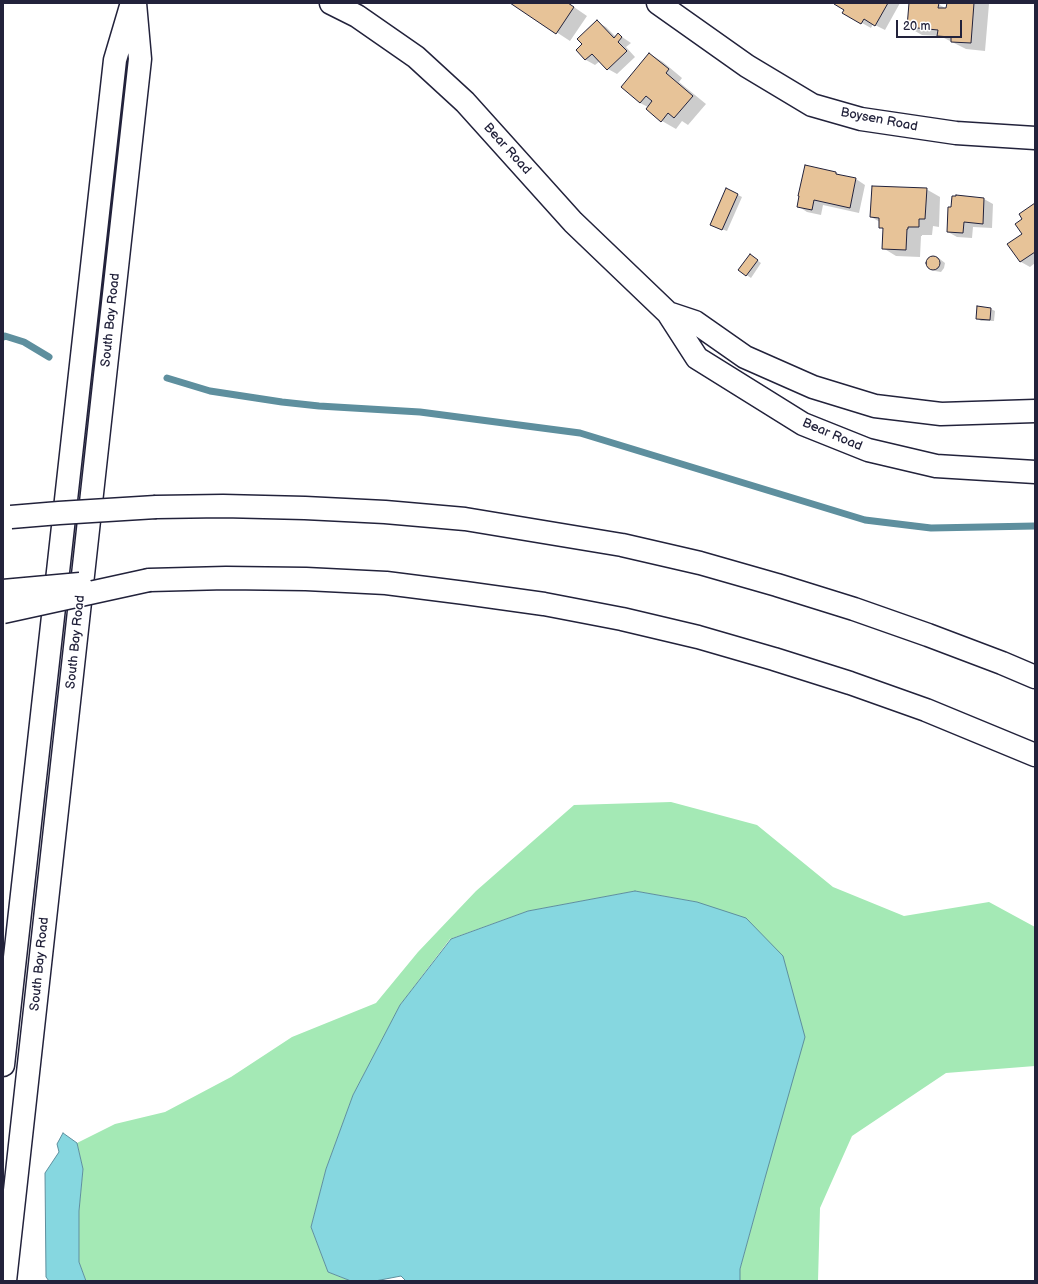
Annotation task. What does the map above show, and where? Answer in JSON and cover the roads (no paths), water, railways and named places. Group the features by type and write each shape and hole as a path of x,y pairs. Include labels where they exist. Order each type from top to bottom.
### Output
{"main road":[{"name":"South Bay Road","path":"3,1065 115,60 132,3"},
{"name":"South Bay Road","path":"5,1281 8,1204 140,59 135,3"},
{"name":"Bear Road","path":"331,3 357,16 416,57 464,102 573,222 668,313 697,358 803,424 868,450 936,466 1035,472"},
{"name":"Boysen Road","path":"658,3 747,66 812,105 862,119 956,133 1035,138"},
{"name":"Bear Road","path":"668,313 695,322 745,358 813,387 875,406 942,414 1035,411"},
{"path":"6,518 156,507 231,506 385,512 465,519 622,545 700,563 840,604 928,635 1035,677"},
{"path":"3,591 52,586 149,580 226,578 306,579 386,583 544,604 622,619 698,637 767,656 926,710 1035,755"},
{"path":"3,612 149,580"}],"water":[{"path":"635,891 697,902 746,918 783,956 805,1037 740,1269 740,1281 406,1281 401,1276 375,1281 351,1281 328,1272 311,1227 326,1169 353,1095 400,1005 451,939 528,911"},
{"path":"63,1133 77,1143 83,1169 79,1211 79,1262 86,1281 49,1281 46,1277 45,1173 59,1152 57,1144"}],"waterway":[{"path":"3,337 5,336 24,342 49,357"},
{"path":"167,378 210,391 282,402 319,406 420,412 580,433 865,520 931,528 1035,526"}]}
